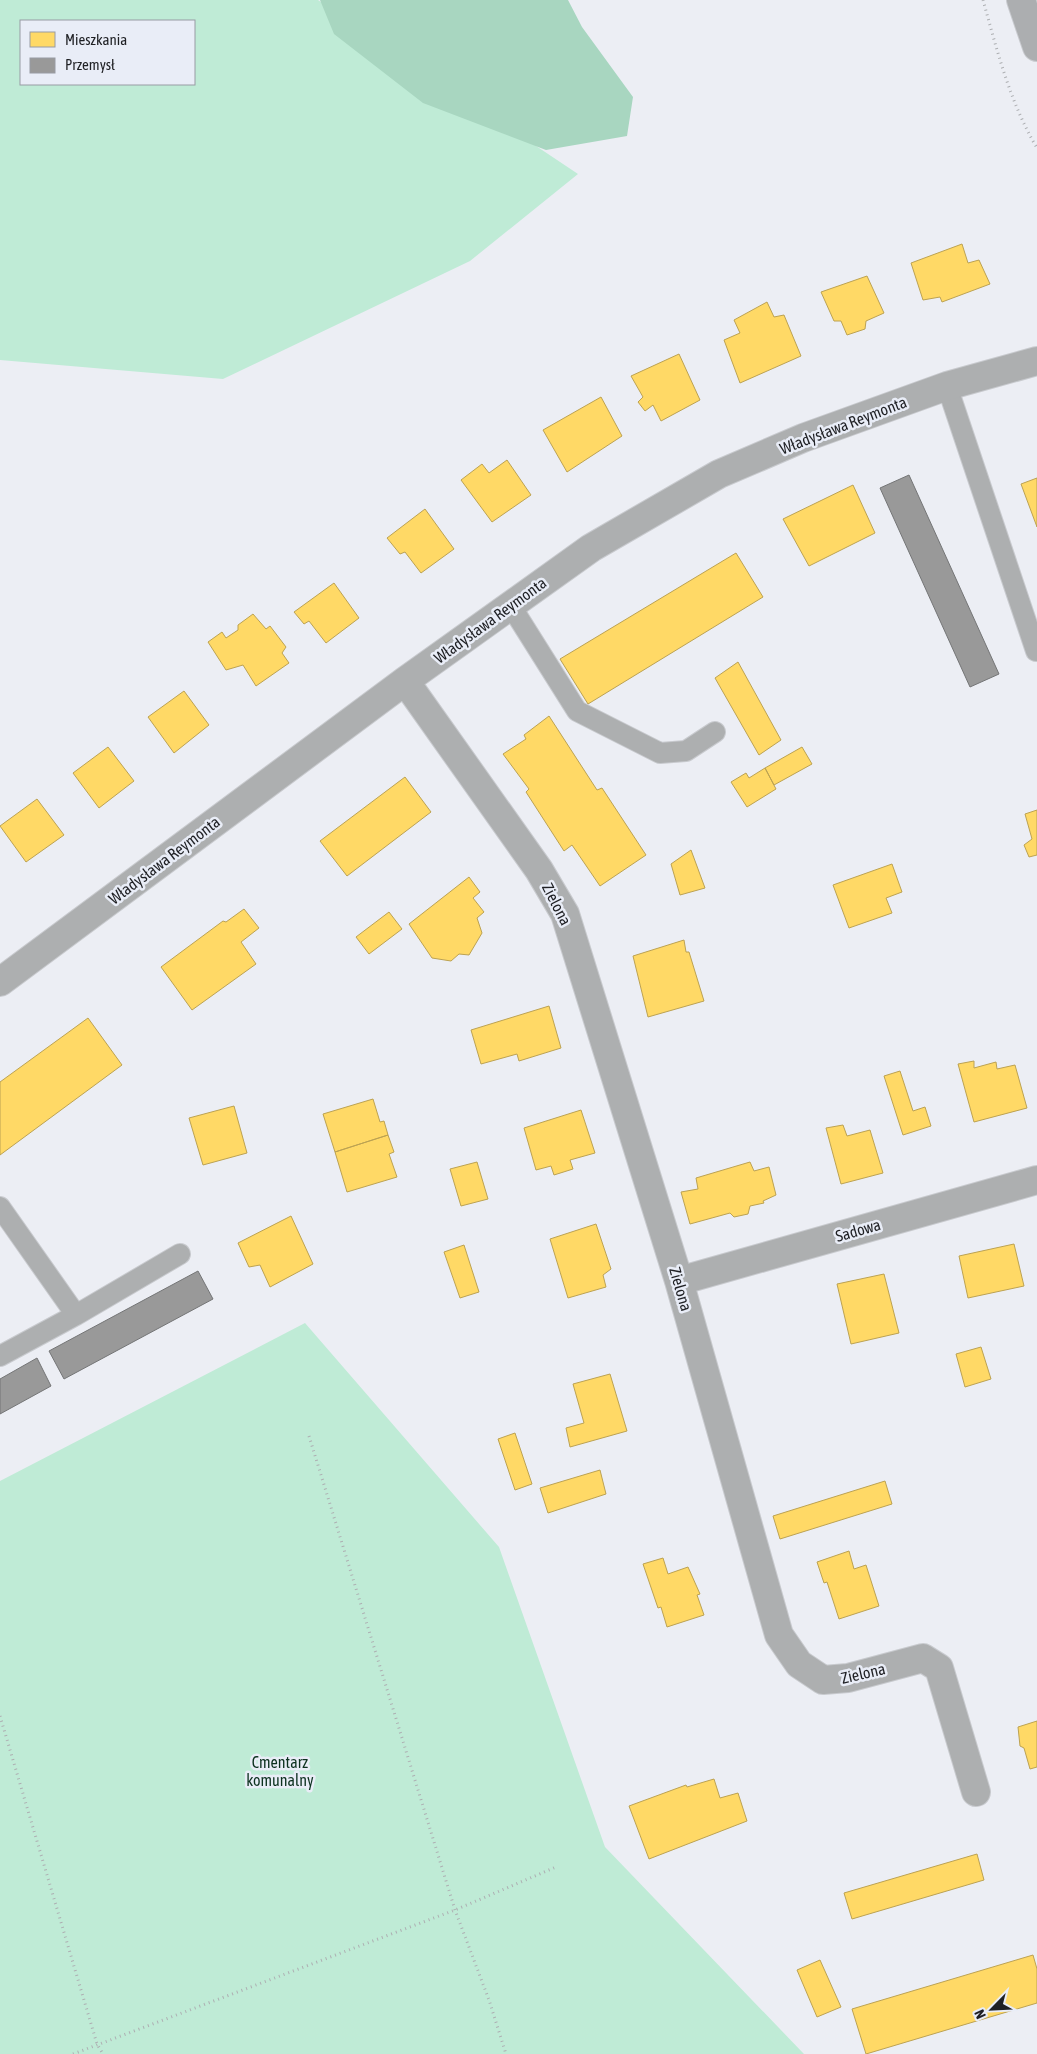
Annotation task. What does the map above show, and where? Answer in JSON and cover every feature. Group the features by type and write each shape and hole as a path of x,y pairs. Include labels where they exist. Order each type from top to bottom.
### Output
{"street":[{"path":"1021,0 1037,47"},
{"name":"Władysława Reymonta","path":"0,982 406,681 591,548 719,474 803,438 947,386 1037,361"},
{"name":"Zielona","path":"406,681 539,870 565,914 679,1281 779,1635 799,1664 823,1680 848,1678 924,1658 939,1668 976,1792"},
{"name":"Sadowa","path":"679,1281 1037,1180"}],"lane":[{"path":"947,386 1036,651"},
{"path":"511,606 577,712 660,753 686,751 716,732"},
{"path":"0,1207 76,1315"},
{"path":"0,1356 76,1315 180,1254"}],"path":[{"path":"983,0 1002,68 1027,131 1037,148"},
{"path":"309,1436 455,1910 489,2000 506,2054"},
{"path":"0,1716 97,2044 103,2054"},
{"path":"73,2054 455,1910 556,1867"}],"green space":[{"path":"0,0 318,0 578,174 470,261 223,379 0,360"},
{"path":"320,0 568,0 582,27 633,97 627,136 546,150 423,103 334,34"},
{"name":"Cmentarz komunalny","path":"305,1323 499,1547 605,1847 804,2054 0,2054 0,1481"}],"building: Mieszkania":[{"path":"962,244 968,263 979,260 990,284 942,302 940,297 923,300 911,263"},
{"path":"867,276 884,313 866,321 865,329 847,335 841,321 834,321 821,292"},
{"path":"767,302 774,317 784,315 801,356 740,383 724,340 740,333 734,320"},
{"path":"679,354 700,400 661,421 653,405 645,411 638,402 643,397 631,376"},
{"path":"601,397 622,436 567,472 543,430"},
{"path":"507,460 531,495 492,522 461,480 482,464 489,473"},
{"path":"1037,478 1037,527 1021,484"},
{"path":"853,485 875,533 809,566 783,519"},
{"path":"425,509 454,549 421,573 405,552 400,554 387,538"},
{"path":"736,553 763,597 588,704 560,659"},
{"path":"334,583 359,618 326,643 309,621 304,624 294,612"},
{"path":"253,614 266,629 270,626 286,647 282,653 289,663 256,686 243,665 226,670 208,642 222,632 226,638 238,630 238,625"},
{"path":"738,662 781,740 759,755 715,678"},
{"path":"184,691 209,725 174,753 148,717"},
{"path":"549,716 597,790 602,788 646,855 600,886 572,845 564,851 526,792 529,789 503,754 526,739 524,735"},
{"path":"108,747 134,781 99,808 73,773"},
{"path":"802,747 812,764 774,785 765,768"},
{"path":"765,768 776,789 747,807 731,782 746,773 749,778"},
{"path":"405,777 431,812 347,876 320,841"},
{"path":"37,799 64,835 26,862 0,826"},
{"path":"1037,810 1037,855 1029,857 1024,845 1032,839 1025,814"},
{"path":"691,850 705,888 680,895 671,864"},
{"path":"892,864 902,892 886,898 892,913 849,928 833,885"},
{"path":"469,877 480,892 473,898 484,912 477,918 482,933 469,955 459,954 451,961 432,958 409,924"},
{"path":"244,909 259,928 241,942 256,964 192,1010 161,967 223,921 226,922"},
{"path":"389,912 402,929 369,954 356,937"},
{"path":"684,940 686,952 689,952 704,1001 648,1017 633,956"},
{"path":"549,1006 561,1048 519,1061 517,1054 481,1064 471,1030"},
{"path":"88,1018 122,1065 0,1155 0,1082"},
{"path":"974,1061 974,1068 996,1062 997,1069 1015,1065 1027,1108 974,1122 958,1064"},
{"path":"900,1071 913,1111 925,1107 931,1126 903,1135 884,1076"},
{"path":"373,1099 380,1122 384,1121 388,1135 335,1152 323,1114"},
{"path":"234,1106 247,1153 203,1165 189,1118"},
{"path":"581,1110 595,1153 570,1160 573,1169 554,1175 551,1166 536,1170 524,1128"},
{"path":"843,1125 847,1136 870,1130 883,1173 841,1184 826,1128"},
{"path":"388,1135 394,1152 389,1154 397,1177 347,1192 335,1152"},
{"path":"477,1162 488,1199 461,1206 450,1169"},
{"path":"750,1162 754,1171 769,1167 776,1195 763,1201 764,1203 750,1206 748,1214 734,1217 730,1213 690,1224 681,1192 698,1189 696,1178"},
{"path":"291,1216 313,1264 270,1287 260,1265 249,1267 238,1243"},
{"path":"596,1224 611,1269 603,1275 606,1287 568,1298 550,1239"},
{"path":"1014,1244 1024,1286 968,1298 959,1256"},
{"path":"464,1245 479,1292 460,1298 444,1252"},
{"path":"884,1274 899,1333 851,1344 837,1284"},
{"path":"981,1347 991,1379 965,1387 956,1354"},
{"path":"610,1374 627,1431 570,1447 566,1428 584,1423 573,1384"},
{"path":"515,1433 532,1484 515,1490 498,1439"},
{"path":"600,1470 606,1494 548,1513 540,1488"},
{"path":"885,1481 892,1504 780,1539 773,1516"},
{"path":"849,1551 854,1569 866,1565 879,1606 839,1619 827,1582 824,1583 817,1562"},
{"path":"663,1558 668,1574 688,1567 700,1594 697,1595 704,1615 667,1627 661,1607 658,1608 643,1564"},
{"path":"1037,1721 1037,1767 1030,1769 1024,1748 1020,1746 1018,1727"},
{"path":"714,1779 720,1798 738,1793 747,1821 649,1859 629,1806 686,1785 687,1787"},
{"path":"977,1854 984,1880 852,1919 844,1893"},
{"path":"1033,1955 1037,1969 1037,2003 866,2054 852,2009"},
{"path":"820,1960 841,2007 817,2017 797,1970"}],"building: Przemysł":[{"path":"909,475 999,674 970,687 880,488"},
{"path":"198,1271 213,1299 64,1379 49,1351"},
{"path":"37,1358 51,1386 0,1414 0,1379"}]}
